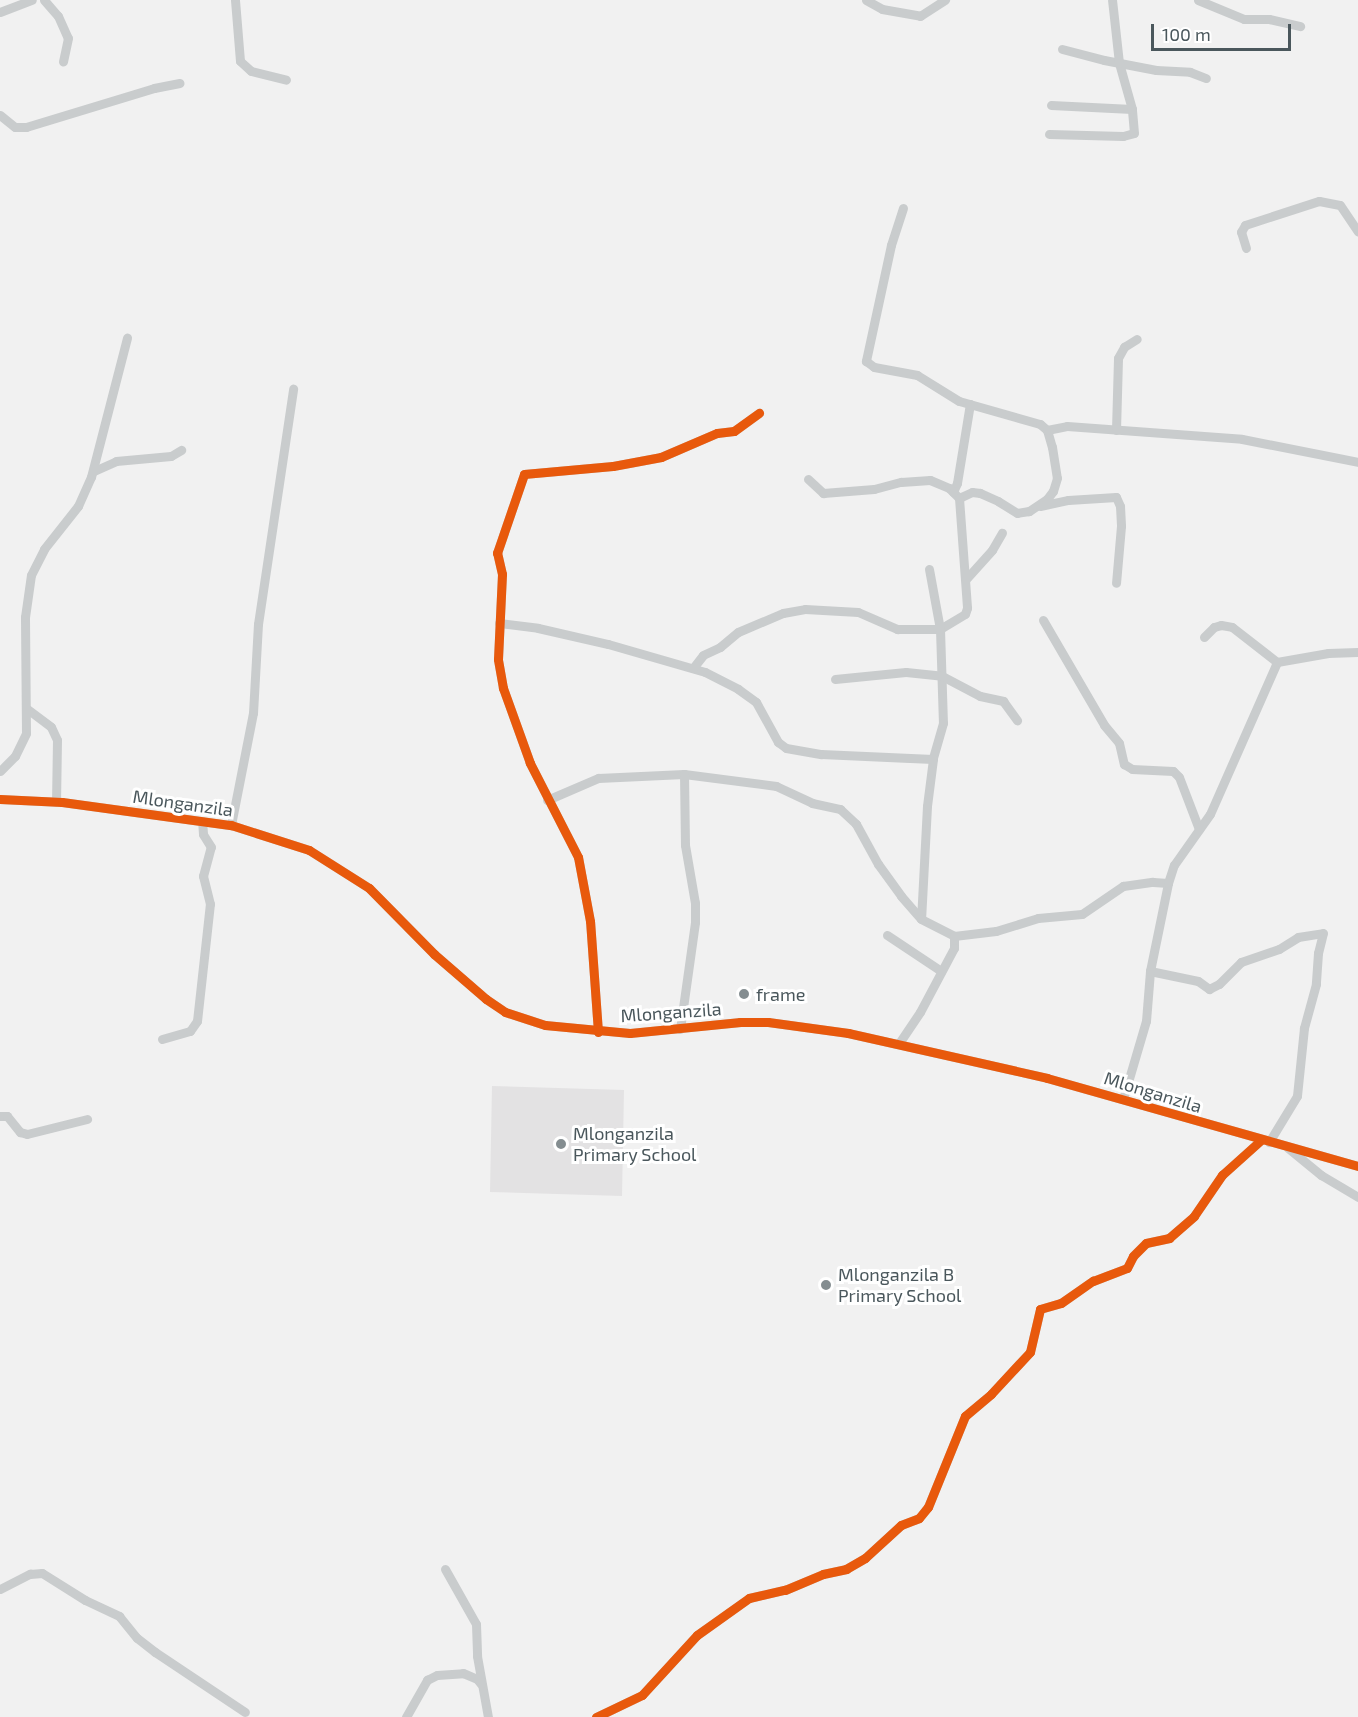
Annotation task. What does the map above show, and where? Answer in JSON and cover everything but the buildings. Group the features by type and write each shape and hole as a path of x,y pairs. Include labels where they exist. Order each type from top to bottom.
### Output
{"street":[{"path":"0,12 32,0"},
{"path":"44,0 58,16 68,38 63,60"},
{"path":"235,0 240,60 251,71 286,80"},
{"path":"866,0 882,9 920,16 945,0"},
{"path":"1049,134 1132,136 1135,126 1119,63 1112,0"},
{"path":"1198,0 1245,20 1269,20 1300,26"},
{"path":"1062,50 1119,63 1190,72 1206,78"},
{"path":"0,115 15,127 26,127 154,88 180,83"},
{"path":"1052,105 1132,109"},
{"path":"1246,248 1241,232 1245,225 1319,201 1340,205 1354,219 1358,231"},
{"path":"903,208 891,245 866,361 874,367 917,375 952,397 970,404 1034,422 1047,430 1057,478 1047,499 1025,513 1017,513 999,501 980,493 956,495"},
{"path":"0,771 21,746 26,733 25,617 31,575 44,549 78,506 94,471 127,338"},
{"path":"1116,430 1118,358 1124,347 1137,339"},
{"path":"231,825 253,713 258,624 293,389"},
{"path":"693,668 703,656 720,647 738,632 783,613 805,609 858,612 897,629 940,629 967,612 966,579 956,495 970,404"},
{"path":"598,1032 590,921 578,857 547,800 503,688 498,658 502,574 497,553 524,474 614,466 661,457 717,433 734,431 759,414"},
{"path":"1047,430 1056,426 1264,442 1358,462"},
{"path":"94,471 116,461 171,456 181,450"},
{"path":"808,479 823,493 874,489 918,480 944,485 956,495"},
{"path":"1037,507 1068,500 1116,498 1120,506 1121,526 1116,583"},
{"path":"966,579 992,550 1002,533"},
{"path":"921,919 923,853 933,759 943,723 940,629 929,569"},
{"path":"1043,620 1104,725 1119,743 1124,764 1132,769 1173,771 1179,777 1199,829"},
{"path":"499,623 538,628 608,644 693,668 730,685 756,702 778,742 786,748 821,754 933,759"},
{"path":"1204,637 1214,627 1221,624 1232,627 1277,662 1328,652 1358,652"},
{"path":"1123,1099 1146,1021 1150,971 1168,883 1174,865 1210,814 1277,662"},
{"path":"835,679 906,672 942,676 980,696 1003,701 1017,720"},
{"path":"26,708 51,727 57,740 56,802"},
{"path":"547,800 598,778 684,774 776,786 812,803 840,809 856,824 878,864 921,919 954,936 996,931 1038,918 1082,914 1123,886 1153,882 1168,883"},
{"path":"680,1029 695,922 695,903 685,845 684,774"},
{"name":"Mlonganzila","path":"0,799 56,802 231,825 309,850 369,888 456,975 505,1012 544,1025 598,1032 680,1029 740,1022 768,1022 842,1032 899,1043 1123,1099 1358,1166"},
{"path":"162,1039 190,1031 197,1021 210,904 203,876 211,847 203,834 202,821"},
{"path":"596,1717 642,1695 697,1635 749,1598 846,1569 865,1558 901,1525 919,1518 928,1507 965,1416 991,1394 1030,1352 1040,1309 1061,1303 1093,1281 1127,1268 1133,1256 1146,1243 1169,1238 1194,1216 1222,1174 1265,1141 1297,1096 1304,1028 1316,984 1318,953 1323,933 1298,937 1279,949 1241,962 1219,984 1209,988 1198,981 1150,971"},
{"path":"887,935 941,970"},
{"path":"899,1043 920,1012 954,948 954,936"},
{"path":"0,1116 7,1116 20,1132 27,1134 87,1119"},
{"path":"1286,1146 1321,1175 1358,1197"},
{"path":"445,1569 476,1624 481,1684 488,1717"},
{"path":"0,1589 30,1574 42,1574 84,1600 119,1616 137,1638 155,1652 244,1712"},
{"path":"406,1717 415,1697 427,1680 437,1675 463,1673 477,1678 481,1684"}],"shaded area":[{"path":"492,1086 624,1090 622,1196 490,1192"}],"cycle path":[{"path":"598,1032 590,921 578,857 530,763 503,688 498,659 502,574 497,553 524,474 613,466 661,457 717,433 734,431 759,413"},
{"path":"0,799 62,802 231,825 309,850 369,888 434,954 486,999 505,1012 545,1025 630,1033 740,1022 768,1022 848,1033 1047,1078 1358,1166"},
{"path":"596,1717 642,1695 697,1635 749,1598 785,1590 823,1574 846,1569 865,1558 901,1525 919,1518 928,1507 965,1416 991,1394 1030,1352 1040,1309 1061,1303 1093,1281 1127,1268 1133,1256 1146,1243 1169,1238 1194,1216 1222,1175 1261,1140"}],"place":[{"name":"frame","path":"744,994"},
{"name":"Mlonganzila Primary School","path":"561,1144"},
{"name":"Mlonganzila B Primary School","path":"826,1285"}]}
